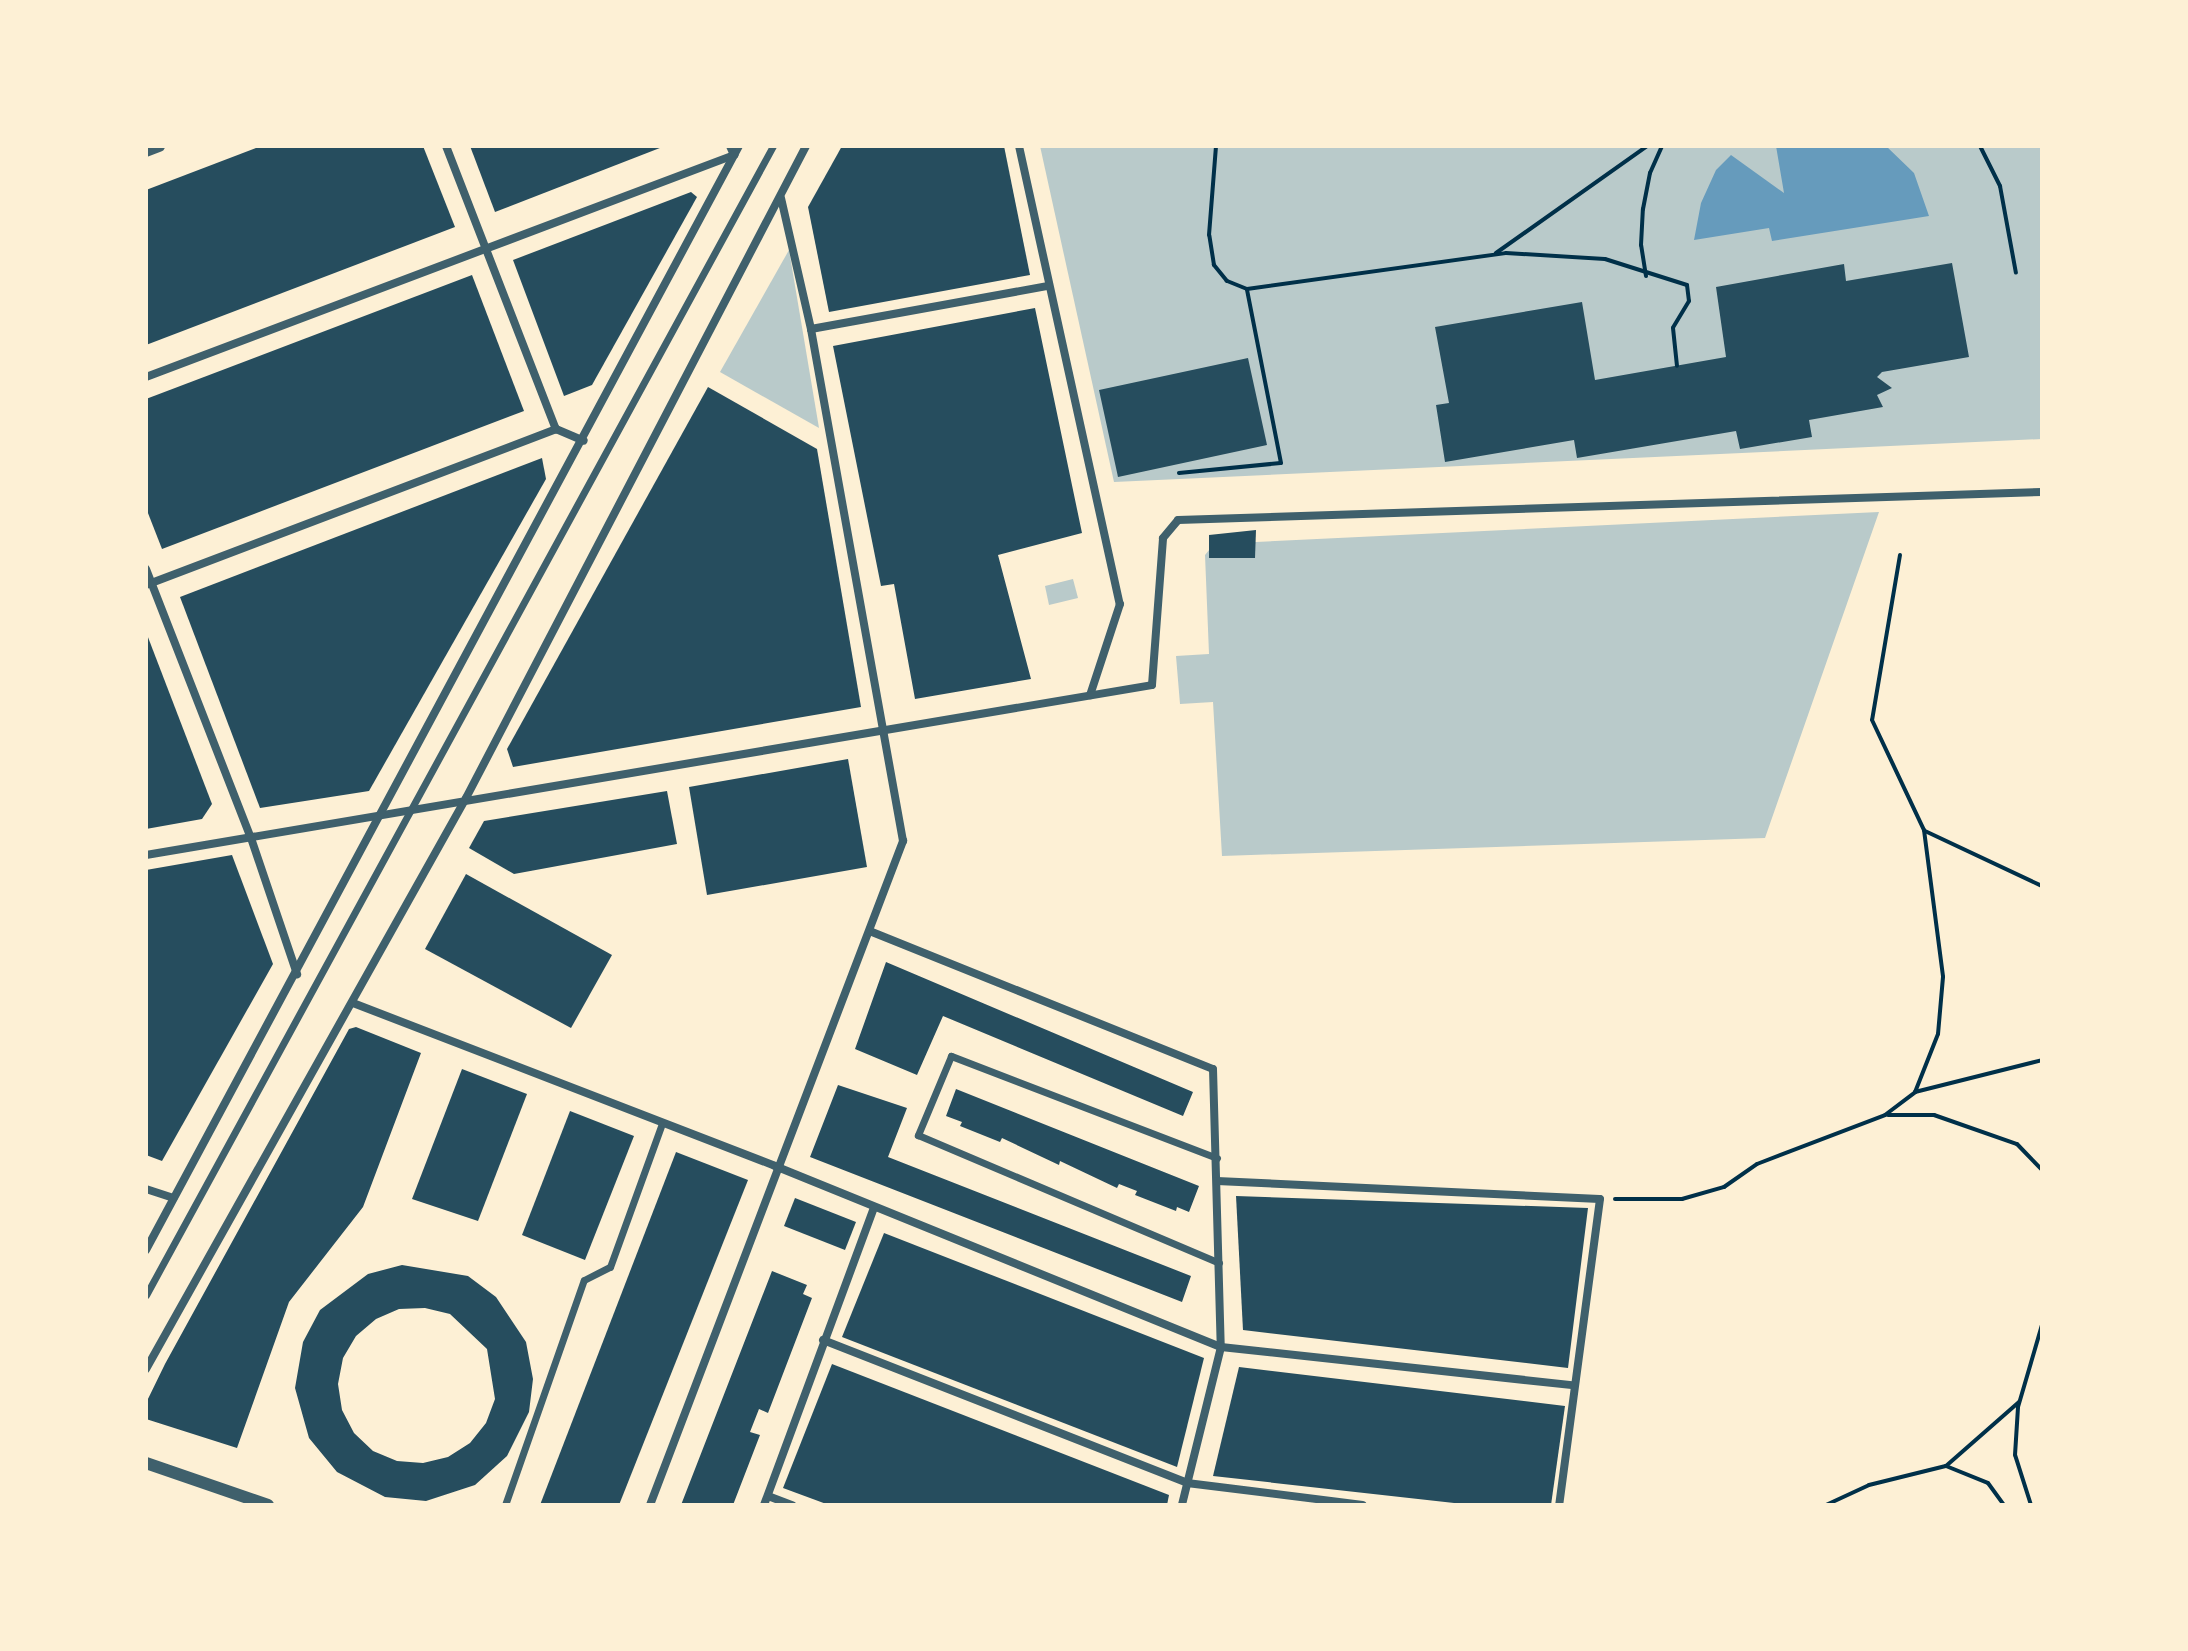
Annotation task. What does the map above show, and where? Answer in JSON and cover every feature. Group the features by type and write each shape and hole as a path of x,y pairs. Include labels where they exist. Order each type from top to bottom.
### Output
{"street":[{"path":"146,151 159,146"},
{"path":"446,146 556,429"},
{"path":"146,377 739,146"},
{"path":"146,1295 417,806 773,146"},
{"path":"146,1369 466,798 806,146"},
{"path":"1019,146 1120,604 1090,695"},
{"path":"146,1250 584,441 732,150"},
{"path":"650,1505 775,1166 872,932 903,841 887,731 811,329 780,197"},
{"path":"811,329 1048,286"},
{"path":"149,584 556,429 584,441"},
{"path":"146,855 381,812 1152,685 1163,538 1178,520 2042,492"},
{"path":"146,569 149,584 251,838 297,974"},
{"path":"872,932 1213,1069 1221,1347 1182,1505"},
{"path":"353,1003 661,1126 775,1166 1221,1347 1572,1385"},
{"path":"1217,1158 951,1056 918,1135 1219,1263"},
{"path":"505,1505 584,1280 610,1267 661,1126"},
{"path":"1217,1181 1600,1199 1572,1385 1559,1505"},
{"path":"146,1189 174,1198"},
{"path":"792,1505 766,1500 874,1208"},
{"path":"823,1340 1187,1483 1363,1505"},
{"path":"146,1463 268,1505"}],"path":[{"path":"1216,146 1209,235 1214,265 1227,281 1247,289 1494,255 1580,254 1646,276 1678,279 1690,290 1673,328 1677,366"},
{"path":"1494,255 1647,146"},
{"path":"1646,276 1641,245 1643,209 1650,173 1662,146"},
{"path":"1980,146 2000,186 2016,273"},
{"path":"1179,473 1281,463 1247,289"},
{"path":"1900,555 1872,720 1924,830 1943,977 1938,1034 1915,1092"},
{"path":"1924,830 2042,886"},
{"path":"1600,1199 1696,1195 1724,1187 1757,1164 1885,1115 1915,1092 2042,1060"},
{"path":"1885,1115 1934,1115 2017,1144 2042,1170"},
{"path":"2031,1505 2015,1455 2020,1401 2042,1325"},
{"path":"1826,1505 1869,1485 1946,1466 2020,1401"},
{"path":"1946,1466 1988,1483 2004,1505"}],"shaded area":[{"path":"1040,146 2042,146 2042,439 1114,482"},
{"path":"789,250 819,428 720,372"},
{"path":"1879,512 1765,838 1222,856 1213,702 1180,704 1176,656 1209,654 1205,555 1214,544"},
{"path":"1073,579 1078,598 1049,605 1045,586"}],"water":[{"path":"1776,146 1886,146 1914,173 1929,216 1772,241 1769,228 1694,240 1701,203 1716,170 1731,155 1784,193"}],"building":[{"path":"261,146 423,146 455,227 146,345 146,190"},
{"path":"470,146 665,146 495,212"},
{"path":"842,146 1004,146 1030,275 829,312 808,207"},
{"path":"691,192 697,197 592,385 564,396 513,260"},
{"path":"1952,263 1969,357 1882,372 1877,377 1892,388 1877,395 1883,407 1809,420 1812,437 1740,449 1736,431 1577,458 1574,440 1445,462 1436,405 1449,403 1435,327 1582,302 1595,380 1726,357 1716,287 1844,264 1846,281"},
{"path":"472,275 524,411 162,549 146,508 146,399"},
{"path":"1035,308 1082,533 998,555 1031,679 915,699 894,584 881,586 833,346"},
{"path":"1248,358 1267,445 1118,477 1099,390"},
{"path":"708,387 817,449 861,707 513,767 507,749"},
{"path":"542,458 546,479 369,791 260,808 180,597"},
{"path":"1256,530 1255,558 1209,558 1209,535"},
{"path":"146,632 212,804 202,819 146,829"},
{"path":"848,759 867,867 707,895 689,787"},
{"path":"667,791 677,844 514,874 469,848 484,821"},
{"path":"232,855 273,964 162,1161 146,1155 146,870"},
{"path":"466,874 612,955 571,1028 425,949"},
{"path":"886,962 1193,1092 1183,1116 943,1016 917,1075 855,1049"},
{"path":"356,1027 421,1053 363,1207 289,1302 237,1448 146,1419 146,1403 165,1364 349,1029"},
{"path":"462,1069 527,1094 478,1221 412,1199"},
{"path":"838,1085 907,1108 888,1157 1191,1276 1182,1302 810,1157"},
{"path":"956,1089 1199,1186 1189,1212 1177,1207 1176,1211 1135,1195 1137,1191 1119,1184 1117,1188 1002,1138 1000,1142 960,1126 962,1122 946,1116"},
{"path":"570,1111 634,1136 585,1260 522,1235"},
{"path":"676,1152 748,1180 619,1505 540,1505"},
{"path":"1236,1196 1588,1208 1568,1368 1243,1330"},
{"path":"795,1198 856,1222 845,1250 784,1226"},
{"path":"884,1233 1204,1358 1177,1467 842,1337"},
{"path":"402,1265 468,1276 496,1297 526,1342 533,1379 529,1412 507,1456 475,1485 426,1501 385,1497 337,1472 309,1438 295,1388 303,1342 320,1310 368,1274","holes":["425,1308 450,1314 487,1349 495,1399 486,1423 470,1443 448,1457 423,1463 397,1461 373,1451 354,1433 342,1410 338,1384 343,1358 356,1336 376,1319 399,1309"]},
{"path":"772,1271 807,1285 803,1294 812,1298 768,1413 759,1409 750,1432 760,1435 733,1505 681,1505"},
{"path":"832,1364 1169,1495 1167,1505 829,1505 783,1488"},
{"path":"1239,1367 1565,1406 1551,1505 1472,1505 1213,1476"}]}
